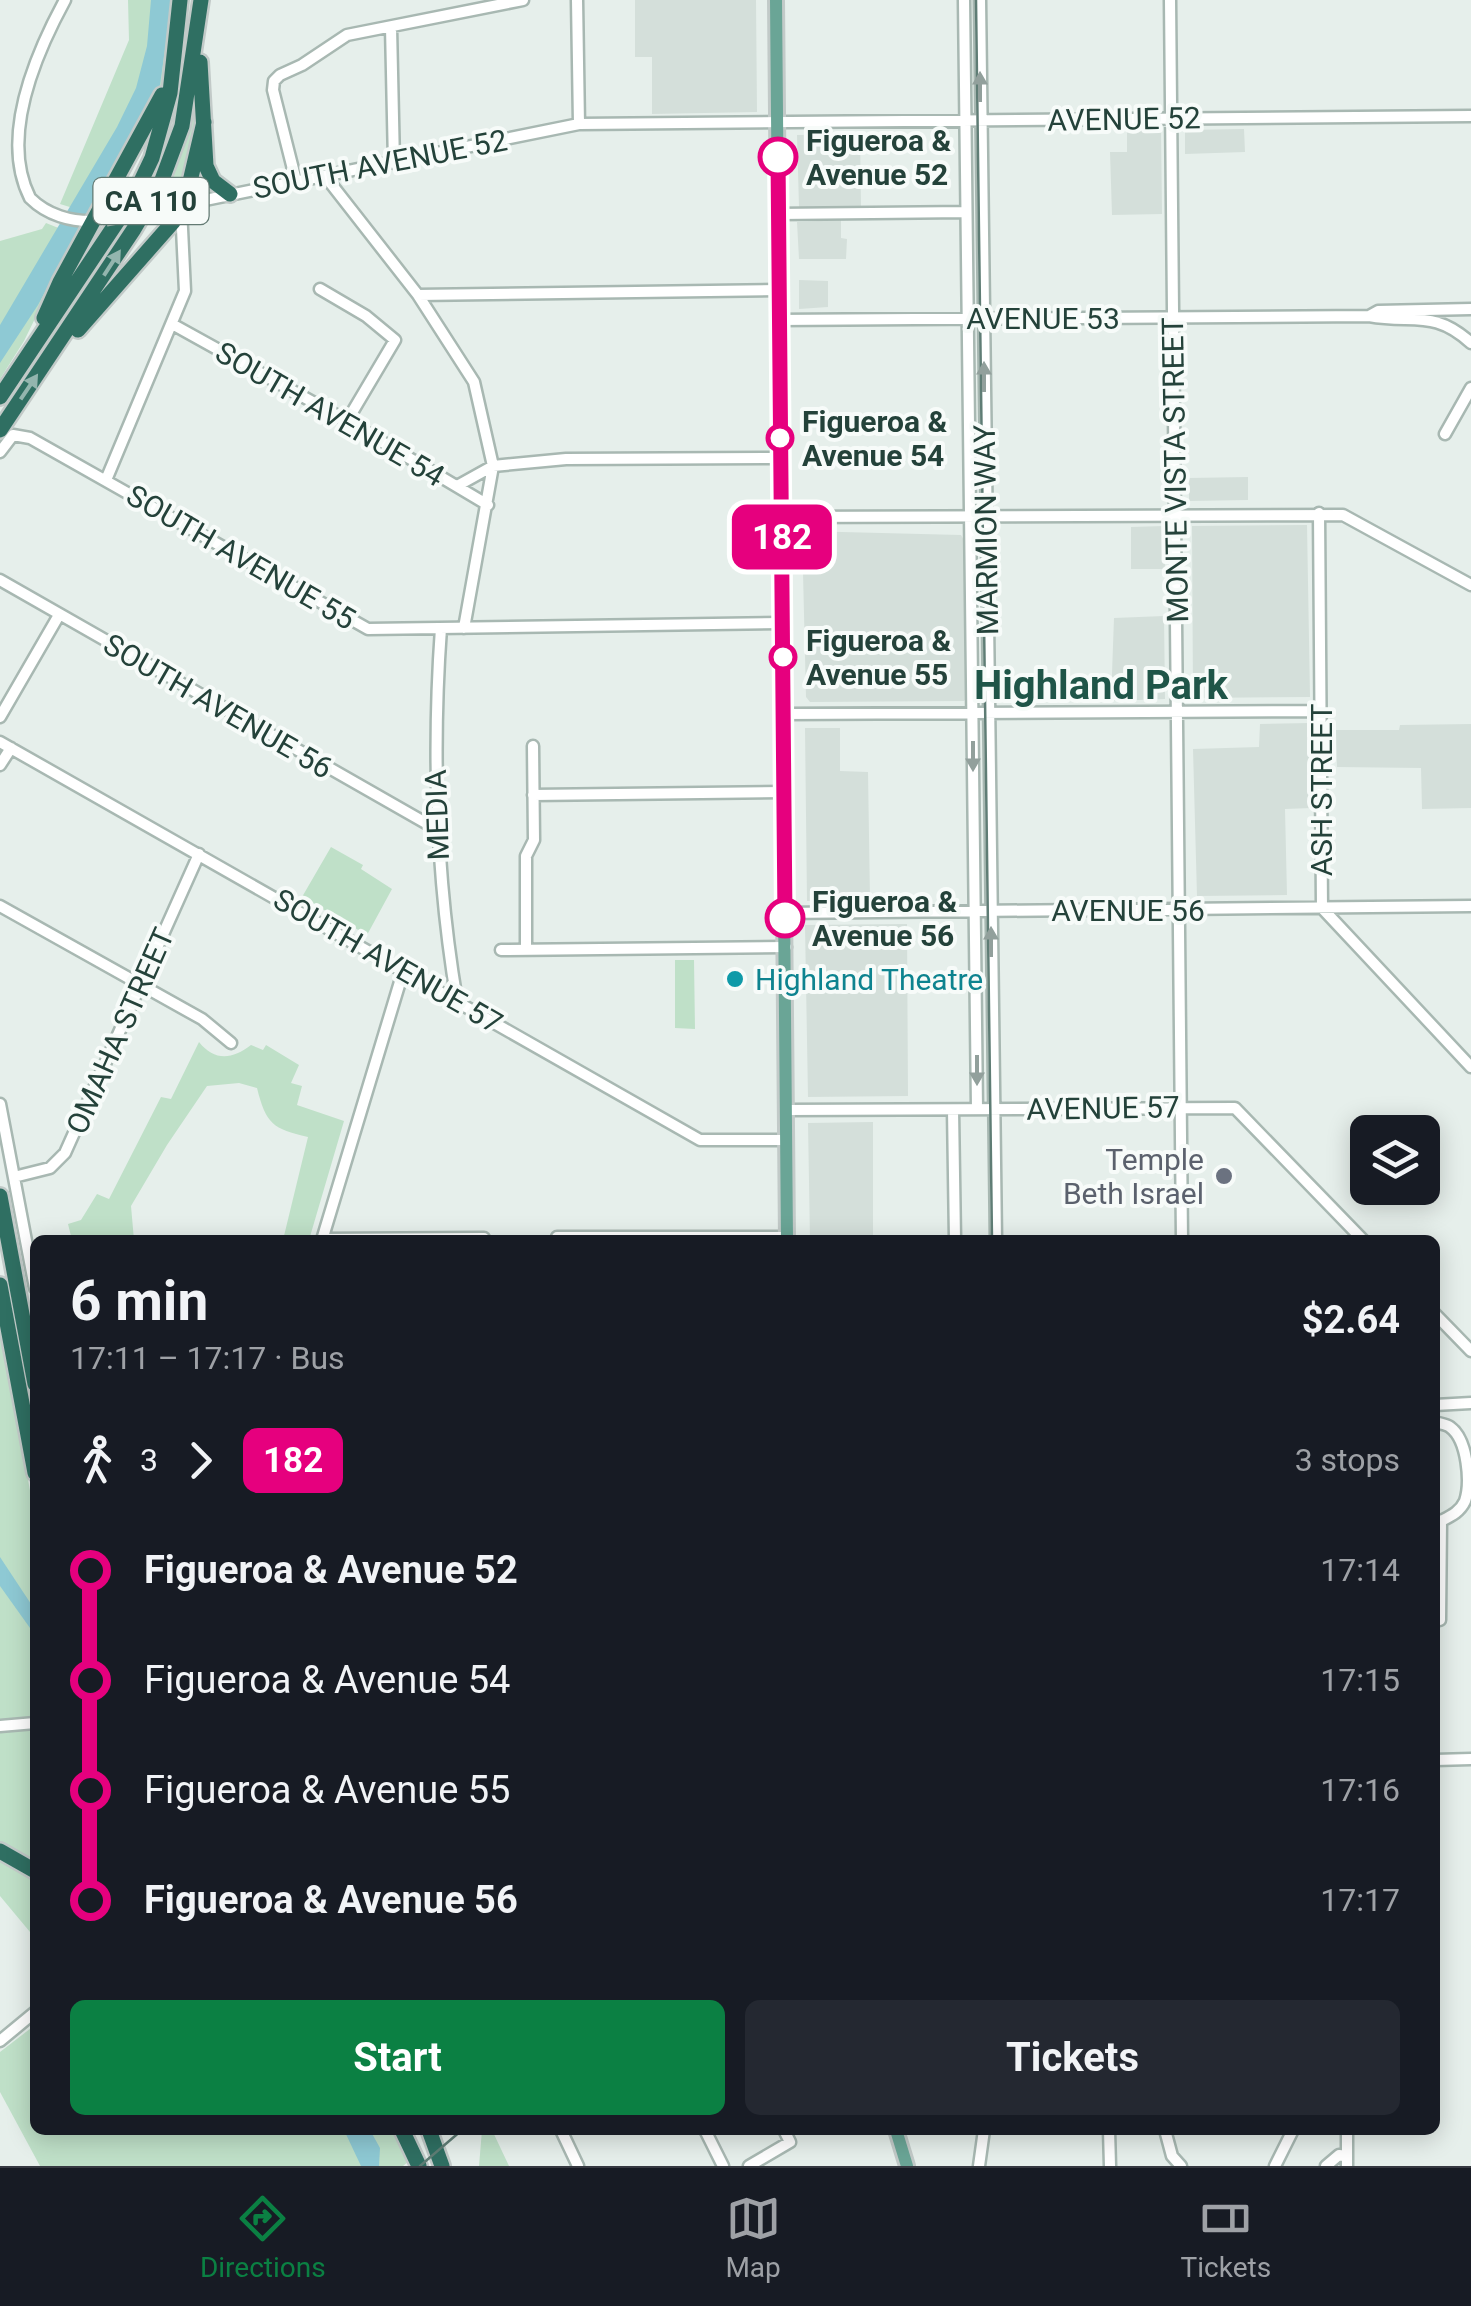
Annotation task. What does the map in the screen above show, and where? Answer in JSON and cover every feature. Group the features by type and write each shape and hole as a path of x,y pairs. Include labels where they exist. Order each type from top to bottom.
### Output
{"highway":[{"name":"CA 110","path":"0,397 133,198 152,158 170,93 180,0"},
{"name":"CA 110","path":"6,433 166,172 182,126 201,0"},
{"path":"198,38 209,174 230,194"},
{"path":"36,342 60,282 152,118 174,63"},
{"path":"58,344 76,331 162,235 188,190 204,122"},
{"path":"0,1196 30,1357"},
{"path":"0,1285 30,1446"},
{"path":"0,1851 30,1868"},
{"path":"404,2135 419,2166"},
{"path":"430,2135 442,2166"}],"main road":[{"path":"776,0 787,1235"},
{"path":"897,2135 905,2165"}],"street":[{"path":"14,97 64,0"},
{"path":"296,182 274,82 348,34 524,0"},
{"path":"578,0 579,124"},
{"name":"MARMION WAY","path":"964,0 977,1109"},
{"name":"MARMION WAY","path":"980,0 996,1235"},
{"name":"MONTE VISTA STREET","path":"1170,0 1182,1235"},
{"path":"391,27 394,162"},
{"name":"AVENUE 52","path":"777,123 1471,116"},
{"name":"SOUTH AVENUE 52","path":"7,162 25,194 58,216 93,221 579,124 777,123"},
{"path":"325,176 418,295 474,382 494,466 464,628"},
{"path":"106,480 185,291 181,205"},
{"path":"778,214 966,212"},
{"path":"320,289 366,316 395,340 347,421"},
{"path":"418,295 777,290"},
{"name":"AVENUE 53","path":"1369,316 1378,311 1471,309"},
{"name":"AVENUE 53","path":"778,320 1369,316 1471,328"},
{"name":"SOUTH AVENUE 54","path":"172,324 488,505"},
{"path":"1446,324 1471,343"},
{"path":"1445,434 1471,388"},
{"path":"0,452 6,433"},
{"name":"SOUTH AVENUE 55","path":"6,433 30,438 363,628 782,623"},
{"name":"SOUTH AVENUE 54","path":"494,466 566,459 780,458"},
{"path":"456,486 494,466"},
{"name":"ASH STREET","path":"1319,513 1322,908 1471,1068"},
{"path":"782,517 1344,515 1471,585"},
{"name":"SOUTH AVENUE 56","path":"0,580 438,830"},
{"path":"0,717 59,615"},
{"name":"MEDIA","path":"441,628 436,717 438,830 442,910 458,1001"},
{"path":"784,714 1321,711"},
{"path":"0,765 5,745"},
{"name":"SOUTH AVENUE 57","path":"5,745 700,1140 786,1140"},
{"path":"526,950 526,856 534,840 533,746"},
{"path":"534,795 784,792"},
{"name":"OMAHA STREET","path":"14,1177 50,1168 65,1154 200,854"},
{"path":"0,906 202,1019 231,1043"},
{"name":"AVENUE 56","path":"785,914 1471,906"},
{"path":"502,950 786,947"},
{"path":"324,1235 378,1045 403,972"},
{"path":"1462,1058 1471,1047"},
{"path":"0,1104 30,1262"},
{"name":"AVENUE 57","path":"787,1110 1235,1108 1358,1235"},
{"path":"953,1110 955,1235"},
{"path":"1440,1319 1471,1351"},
{"path":"1440,1406 1471,1404"},
{"path":"1440,1424 1450,1427 1464,1443 1469,1475 1468,1498 1457,1513 1440,1519"},
{"path":"5,1726 30,1724"},
{"path":"1440,1760 1471,1759"},
{"path":"0,2041 30,2016"},
{"path":"563,2135 578,2166"},
{"path":"708,2135 724,2166"},
{"path":"748,2166 790,2142 786,2135"},
{"path":"979,2166 983,2135"},
{"path":"1109,2135 1110,2166"},
{"path":"1166,2135 1172,2156 1181,2166"},
{"path":"1276,2166 1290,2135"},
{"path":"1347,2135 1347,2161"},
{"path":"1326,2166 1339,2155 1347,2161"}],"shaded area":[{"path":"635,0 756,0 757,112 652,114 652,57 635,57"},
{"path":"1244,129 1245,152 1185,154 1185,130"},
{"path":"1161,130 1162,214 1112,215 1110,152 1127,152 1127,131"},
{"path":"860,134 861,207 799,207 797,135"},
{"path":"841,220 841,238 847,239 846,259 799,259 797,222"},
{"path":"799,280 828,281 828,307 799,309"},
{"path":"1248,477 1248,500 1189,501 1189,478"},
{"path":"1307,525 1310,697 1193,698 1192,526"},
{"path":"1164,526 1165,569 1131,569 1131,527"},
{"path":"802,531 961,535 965,542 968,696 964,701 810,702 806,697"},
{"path":"1164,616 1165,699 1111,701 1114,618"},
{"path":"1310,723 1311,808 1285,809 1287,895 1197,896 1193,749 1259,747 1260,724"},
{"path":"1471,724 1471,808 1422,809 1421,768 1337,767 1336,730"},
{"path":"805,728 840,728 840,771 868,772 870,900 807,901"},
{"path":"907,924 908,1096 808,1097 805,925"},
{"path":"873,1122 873,1235 810,1235 808,1123"}],"green space":[{"path":"128,0 174,0 161,88 145,123 93,209 86,212 60,204 129,40"},
{"path":"199,88 200,115 181,194 162,198 185,141"},
{"path":"46,223 76,235 24,341 0,379 0,241 42,229"},
{"path":"331,847 363,865 361,869 392,889 367,935 302,897"},
{"path":"675,960 694,960 695,1029 675,1028"},
{"path":"199,1042 211,1053 223,1056 237,1054 251,1045 263,1050 266,1045 299,1065 291,1083 302,1086 297,1105 344,1121 310,1235 284,1235 308,1137 273,1123 257,1088 239,1083 207,1086 131,1206 134,1235 71,1235 68,1224 81,1220 97,1194 109,1199 161,1097 171,1099"},
{"path":"0,1326 30,1491 30,1932 0,1896"},
{"path":"30,2029 30,2135 395,2135 409,2161 403,2166 40,2166 0,2092 0,2052"},
{"path":"482,2135 494,2135 509,2166 479,2166"}],"water":[{"path":"151,0 172,0 160,85 143,122 38,305 0,363 0,325 136,88 147,46"},
{"path":"0,1557 30,1602 30,1628 0,1586"},
{"path":"346,2135 373,2135 380,2148 379,2166 361,2166"}],"tram line":[{"path":"976,0 992,1235"},
{"path":"420,2166 456,2135"}],"bus line":[{"name":"182","path":"778,157 785,918"}],"place":[{"name":"Figueroa & Avenue 52","path":"778,157"},
{"name":"Figueroa & Avenue 54","path":"780,438"},
{"name":"Figueroa & Avenue 55","path":"783,657"},
{"name":"Figueroa & Avenue 56","path":"785,918"},
{"name":"Highland Theatre","path":"735,979"},
{"name":"Temple Beth Israel","path":"1224,1176"}],"district":[{"name":"Highland Park","path":"1101,685"}]}
